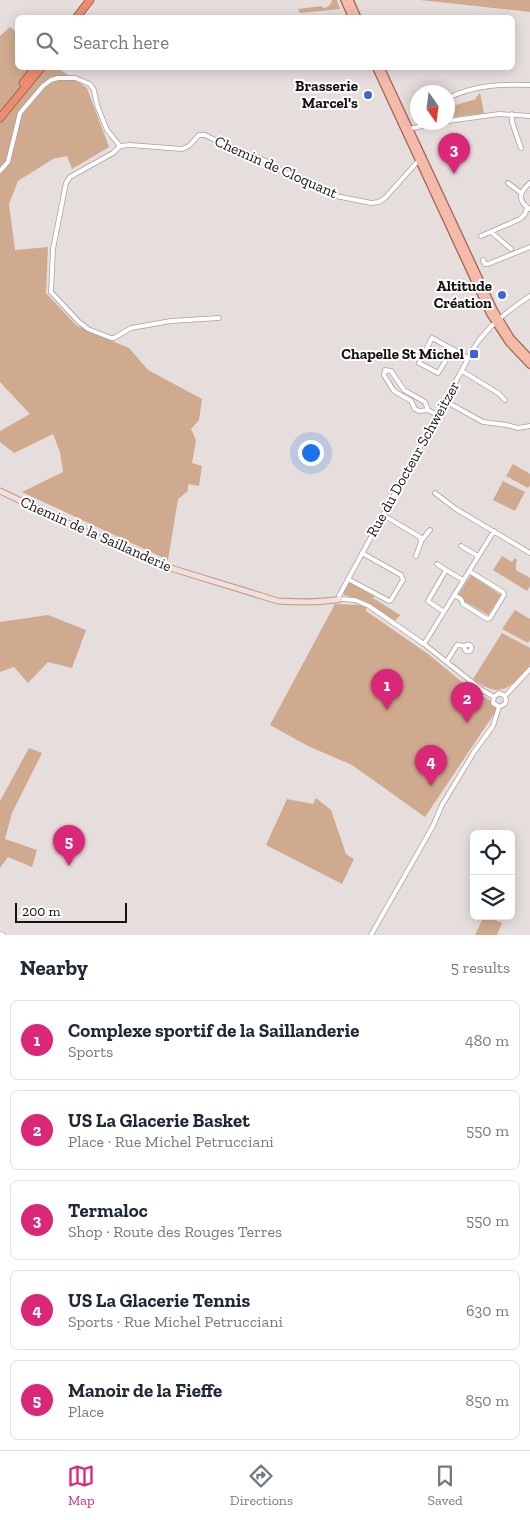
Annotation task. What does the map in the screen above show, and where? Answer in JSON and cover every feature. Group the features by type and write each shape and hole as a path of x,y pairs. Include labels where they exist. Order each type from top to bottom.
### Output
{"highway":[{"path":"78,15 90,0"},
{"path":"84,15 95,0"},
{"path":"0,110 33,70"},
{"path":"0,118 39,70"}],"main road":[{"path":"344,0 351,15"},
{"path":"350,0 357,15"},
{"path":"377,70 409,129 419,160 497,321 509,343 530,365"},
{"path":"382,70 497,321 530,358"}],"street":[{"path":"0,171 8,162 20,113 43,86 51,80 58,78 75,78 90,84 94,90 97,105 107,130 120,146 113,153 70,177 66,184 53,249 51,292 88,329 111,338 131,328 171,321 219,318"},
{"path":"455,95 483,86 503,84 530,85"},
{"path":"455,121 499,114 530,116"},
{"path":"512,114 512,122 521,148"},
{"name":"Chemin de Cloquant","path":"120,146 130,144 182,149 200,135 205,135 266,161 278,169 331,195 371,203 379,202 385,198 419,160"},
{"path":"508,183 521,193"},
{"path":"481,236 520,219 525,214 529,209 521,199 521,193 530,184"},
{"path":"491,232 510,249"},
{"path":"483,260 485,264 488,264 530,247"},
{"name":"Rue du Docteur Schweitzer","path":"340,599 339,594 468,358 483,335 497,321 530,296"},
{"path":"453,350 440,372 436,373 419,362 432,338 468,358"},
{"path":"428,410 421,412 415,409 411,401 394,390 384,372 387,369 391,370 404,390 425,402 428,410 437,415"},
{"path":"462,371 498,392 506,400"},
{"path":"445,401 483,422 518,428 530,426"},
{"name":"Chemin de la Saillanderie","path":"0,491 116,546 164,566 278,601 340,599"},
{"path":"435,493 456,509 530,552"},
{"path":"382,514 420,537 421,541"},
{"path":"416,556 421,541 430,530"},
{"path":"424,644 494,531"},
{"path":"461,546 478,556"},
{"path":"348,579 389,601 392,600 403,580 401,575 362,553"},
{"path":"437,564 463,580"},
{"path":"444,612 428,601 446,570"},
{"path":"454,595 461,599 462,604 487,619 490,618 504,595 503,592 469,571"},
{"path":"340,599 355,600 369,606 424,644 482,690 494,697"},
{"path":"447,661 457,645 465,646"},
{"path":"505,696 499,693 494,697 493,703 499,706 505,704 505,696 530,669"},
{"path":"371,935 433,826 442,805 474,752 493,726 499,706"}],"shaded area":[{"path":"332,0 337,0 340,9 300,13 298,9 322,6 323,8 330,5"},
{"path":"420,0 530,0 530,12"},
{"path":"10,27 15,31 15,70 61,70 87,88 109,147 72,169 67,156 53,159 18,181 9,204 15,250 48,247 46,293 77,326 129,348 148,370 202,399 199,420 191,429 196,440 192,463 202,466 199,486 188,484 188,491 178,499 168,560 22,492 63,472 60,452 53,434 14,453 0,442 0,431 30,414 0,382 0,36"},
{"path":"480,93 484,113 455,117 455,105 476,99"},
{"path":"513,464 530,474 530,485 528,488 506,476"},
{"path":"503,481 525,492 515,511 493,500"},
{"path":"502,556 512,562 515,558 517,560 516,570 530,578 530,586 527,591 493,570"},
{"path":"471,575 501,595 488,615 464,601 458,595"},
{"path":"349,582 374,596 373,598 400,615 395,621 363,600 344,595 343,591"},
{"path":"335,604 366,607 366,611 428,654 468,687 493,702 498,708 425,817 352,765 308,746 270,725"},
{"path":"515,610 530,619 530,640 528,643 502,629"},
{"path":"48,615 86,630 72,668 48,662 28,683 14,667 0,672 0,622"},
{"path":"502,633 530,648 530,664 514,682 498,690 486,687 473,679"},
{"path":"29,748 42,753 12,813 5,839 37,850 32,867 8,857 0,868 0,801"},
{"path":"316,798 331,810 346,854 354,859 342,884 266,845 287,799 313,804"},
{"path":"482,920 494,920 502,923 497,935 475,935"}],"place":[{"name":"Brasserie Marcel's","path":"368,95"},
{"name":"Termaloc","path":"454,174"},
{"name":"Altitude Création","path":"502,295"},
{"name":"Chapelle St Michel","path":"474,354"},
{"name":"Complexe sportif de la Saillanderie","path":"387,710"},
{"name":"US La Glacerie Basket","path":"467,723"},
{"name":"US La Glacerie Tennis","path":"431,786"},
{"name":"Manoir de la Fieffe","path":"69,866"}]}
